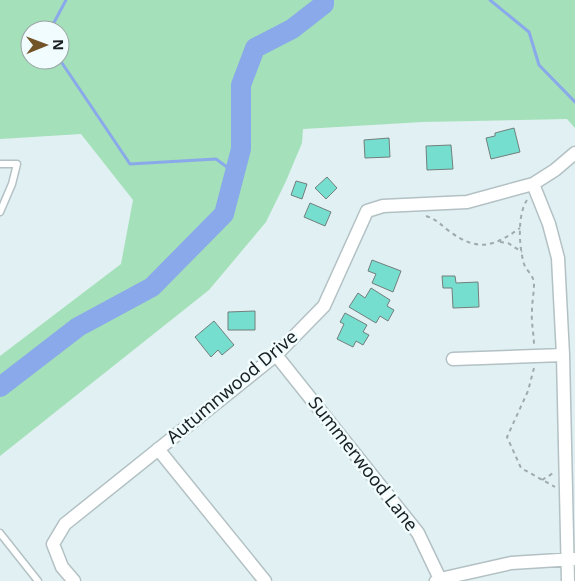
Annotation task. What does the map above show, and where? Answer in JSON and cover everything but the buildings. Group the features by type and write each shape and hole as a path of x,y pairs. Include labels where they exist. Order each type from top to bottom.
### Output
{"street":[{"name":"Autumnwood Drive","path":"74,581 62,567 53,544 65,524 276,355 324,306 367,211 383,206 467,202 534,188 575,153"},
{"path":"534,188 549,224 558,258 563,356 566,492 571,559 568,581"},
{"name":"Summerwood Lane","path":"276,355 418,533 438,580"},
{"path":"453,358 563,356"},
{"path":"158,449 265,581"},
{"path":"438,580 511,563 571,559"}],"lane":[{"path":"0,164 17,164 12,184 0,212"},
{"path":"0,533 38,581"}],"path":[{"path":"534,188 523,206 520,228 524,262 526,269 533,276 534,283 532,311 534,348"},
{"path":"420,214 436,219 460,238 472,243 487,245 500,242 508,243 523,253"},
{"path":"500,242 520,228"},
{"path":"535,362 528,391 507,437 521,468 566,492"}],"green space":[{"path":"0,0 575,0 575,128 567,119 423,122 303,129 302,143 266,222 209,290 0,456 0,356 121,264 133,200 81,134 0,139"}],"waterway":[{"path":"55,20 66,0"},
{"path":"0,387 78,327 152,287 224,214 241,149 241,85 255,48 292,29 324,4 324,0"},
{"path":"490,0 529,32 539,65 575,102"},
{"path":"67,70 130,164 216,159 235,173"}]}
